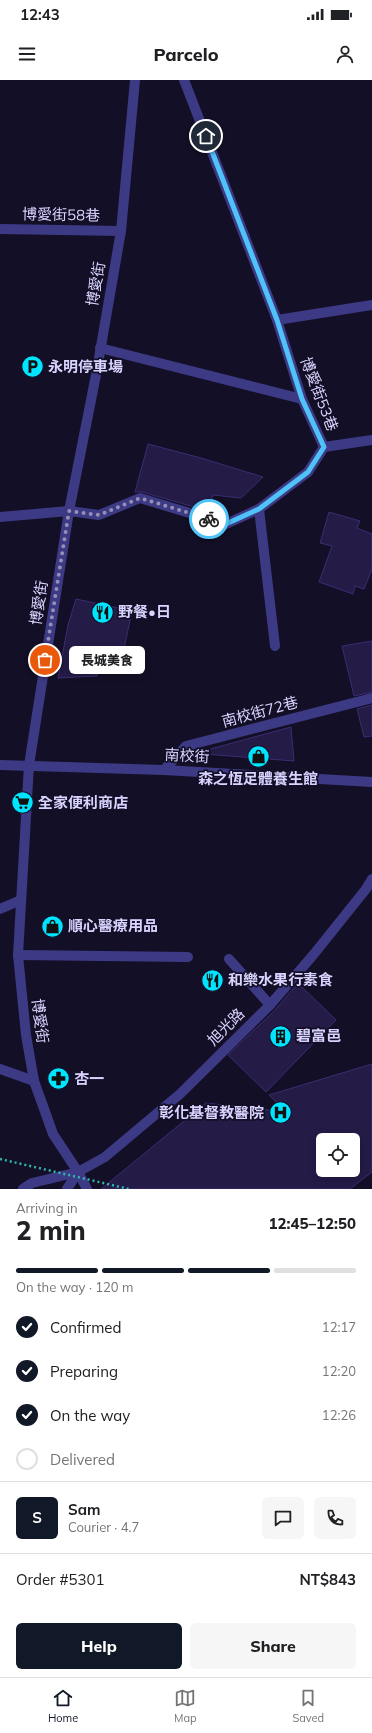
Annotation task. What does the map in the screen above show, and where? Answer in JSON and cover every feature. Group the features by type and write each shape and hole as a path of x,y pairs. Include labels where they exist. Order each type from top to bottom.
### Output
{"street":[{"name":"博愛街","path":"87,1189 78,1172 53,1134 34,1081 26,1035 18,955 28,765 69,511 121,231 135,80"},
{"name":"博愛街53巷","path":"0,517 69,511 99,515 140,498 226,524 259,509 308,472 324,447 302,399 277,320 184,80"},
{"name":"博愛街58巷","path":"0,229 121,231"},
{"path":"277,320 372,305"},
{"path":"100,348 302,399"},
{"path":"324,447 372,440"},
{"path":"259,509 275,646"},
{"name":"南校街72巷","path":"164,770 186,746 372,698"},
{"name":"南校街","path":"0,765 164,770 372,782"},
{"name":"旭光路","path":"24,1189 32,1183 78,1172 105,1157 180,1094 270,1005 314,954 366,889 372,879"},
{"path":"0,909 21,900"},
{"path":"18,955 188,957"},
{"path":"230,959 270,1005"},
{"path":"0,1069 34,1081"},
{"name":"旭光路","path":"67,1189 78,1172"}],"path":[{"path":"0,1160 129,1189"}],"building":[{"path":"148,444 263,477 241,498 213,495 208,511 142,492 135,492"},
{"path":"329,512 360,521 357,528 372,534 372,569 364,589 355,586 353,594 319,582 332,546 320,543"},
{"path":"76,599 132,611 122,658 115,673 98,670 97,676 58,678 68,625"},
{"path":"372,641 372,692 354,696 342,646"},
{"path":"372,705 372,736 364,737 357,709"},
{"path":"291,727 294,761 204,754 203,751"},
{"name":"碧富邑","path":"298,983 336,1020 266,1092 228,1055 275,1010"},
{"name":"彰化基督教醫院","path":"372,1064 372,1172 350,1189 101,1189 206,1103 286,1112 269,1095"}],"way so far":[{"path":"45,660 69,511 99,515 140,498 209,519"}],"place":[{"name":"永明停車場","path":"32,367"},
{"name":"野餐•日","path":"102,612"},
{"name":"長城美食","path":"45,660"},
{"name":"森之恆足體養生館","path":"258,756"},
{"name":"全家便利商店","path":"23,803"},
{"name":"順心醫療用品","path":"52,926"},
{"name":"和樂水果行素食","path":"213,980"},
{"name":"碧富邑","path":"281,1036"},
{"name":"杏一","path":"58,1079"},
{"name":"彰化基督教醫院","path":"280,1113"}],"route":[{"path":"206,136 277,320 302,399 324,447 308,472 259,509 226,524 209,519"}]}
